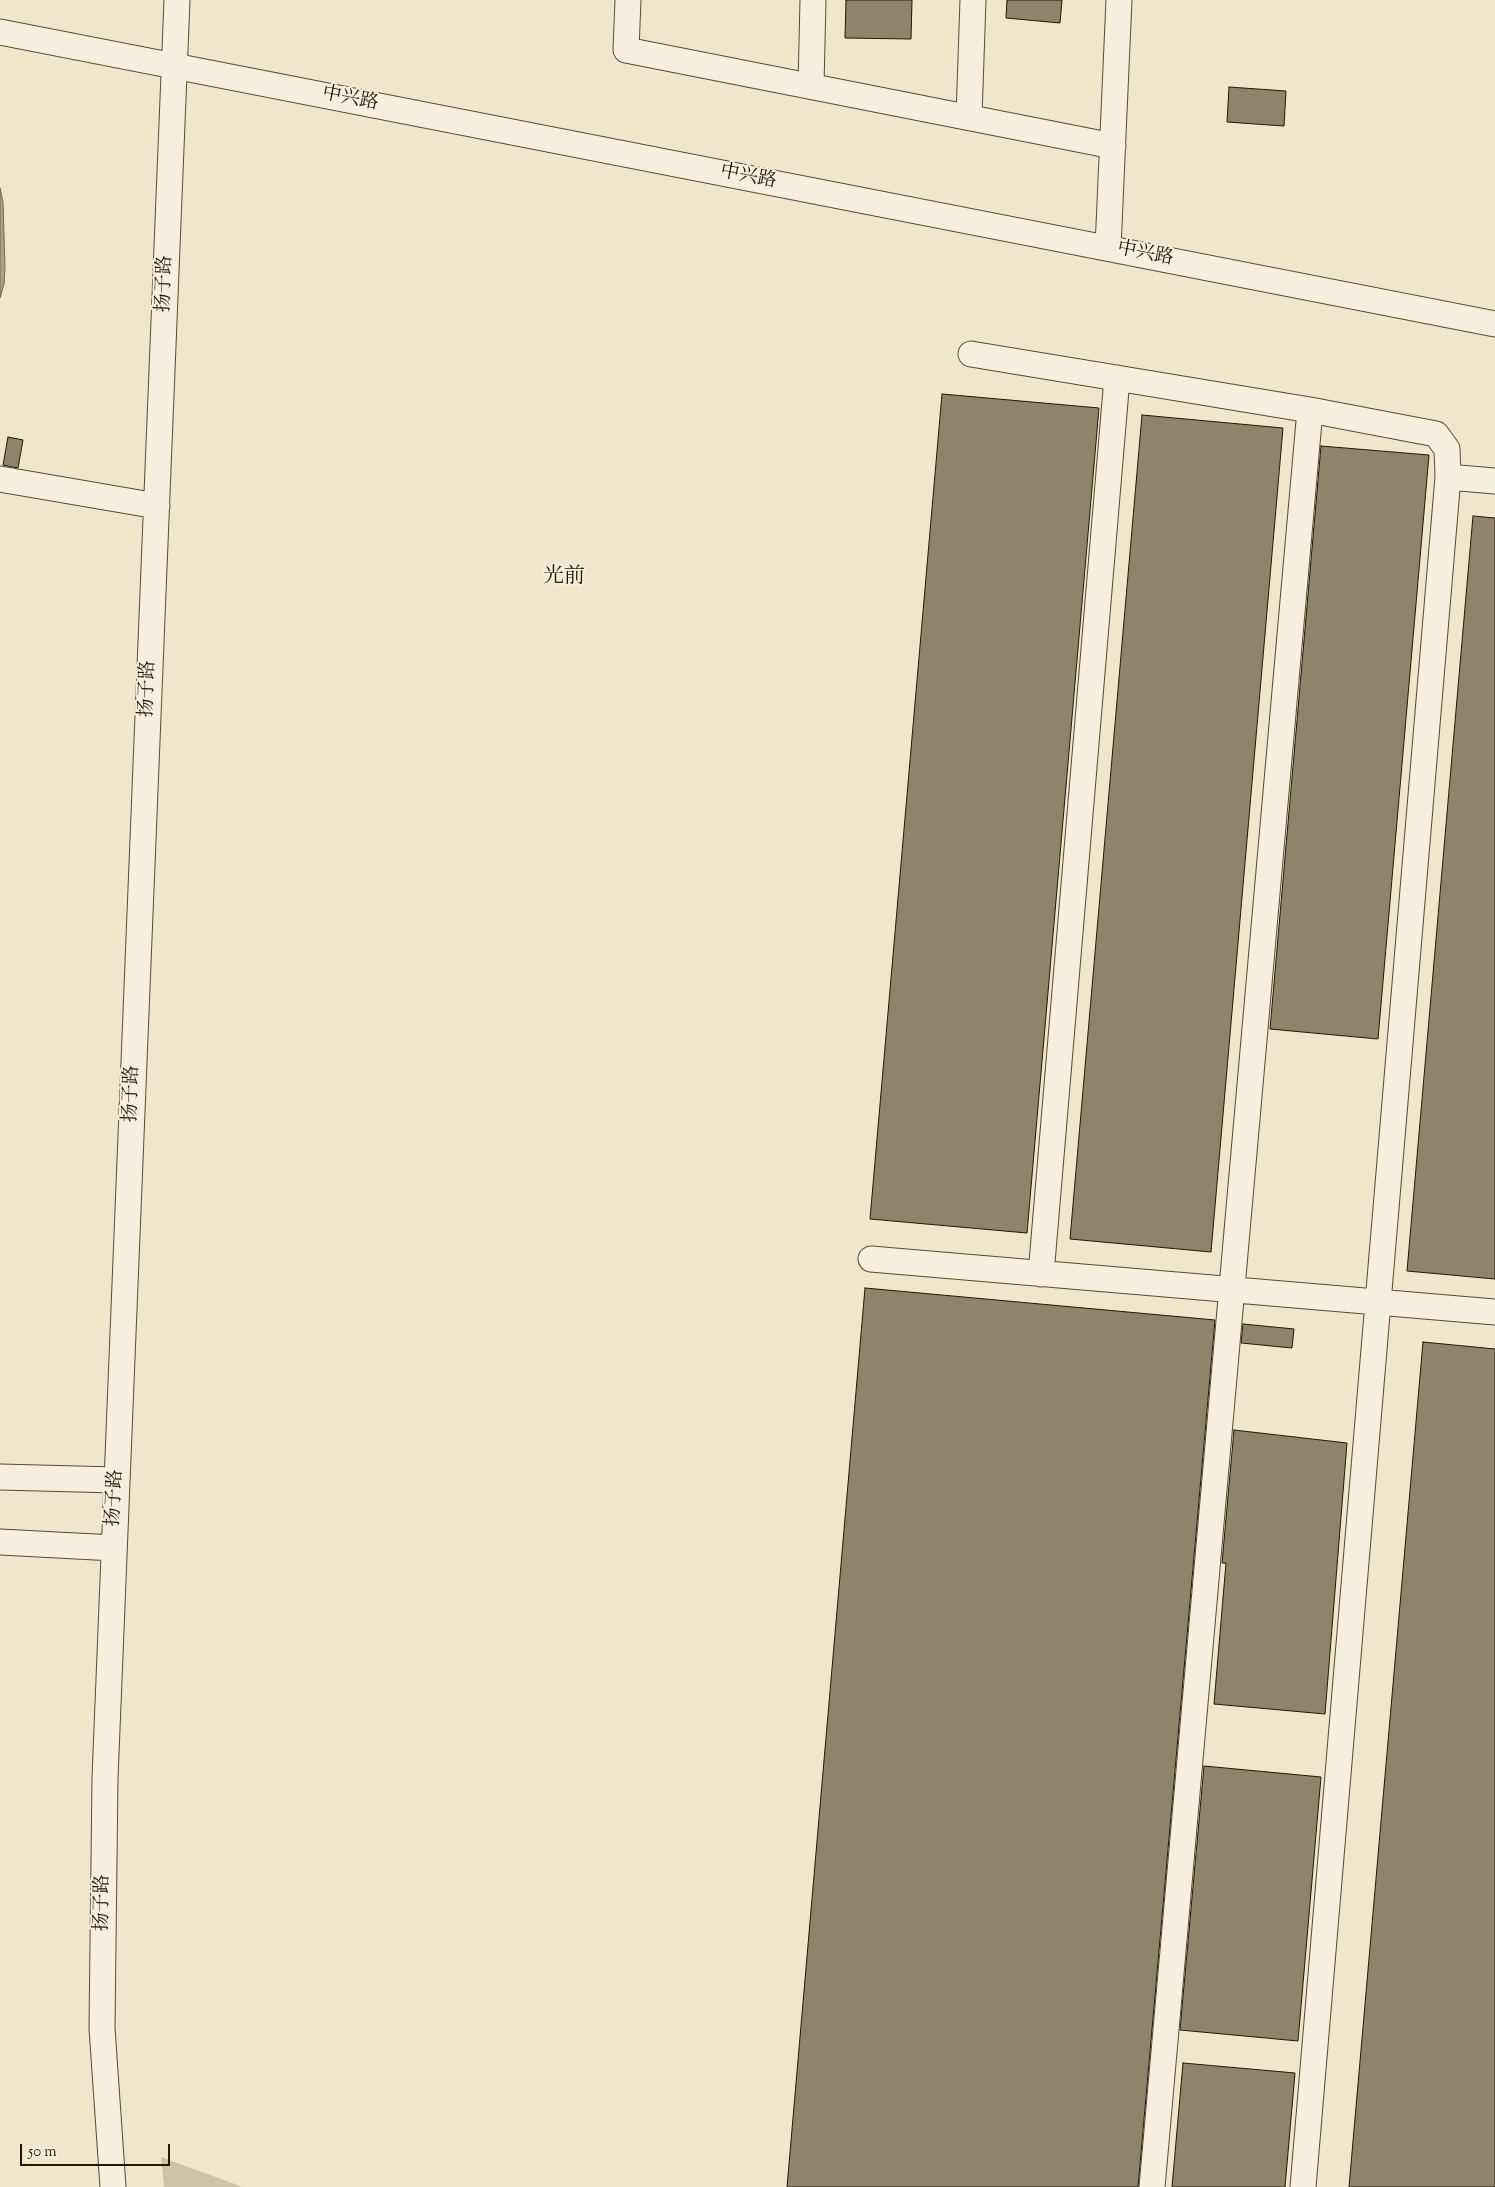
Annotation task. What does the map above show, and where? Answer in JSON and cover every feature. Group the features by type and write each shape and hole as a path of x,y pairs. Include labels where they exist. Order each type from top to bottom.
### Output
{"street":[{"name":"扬子路","path":"113,2187 102,2028 105,1778 177,0"},
{"path":"628,0 626,50 1112,146"},
{"path":"811,86 813,0"},
{"path":"969,117 973,0"},
{"path":"1108,248 1119,0"},
{"name":"中兴路","path":"0,32 1495,324"},
{"path":"971,354 1310,410 1436,434 1447,448 1448,477 1303,2187"},
{"path":"1041,1274 1117,378"},
{"path":"1152,2187 1310,410"},
{"path":"1448,477 1495,481"},
{"path":"0,479 157,506"},
{"path":"871,1259 1495,1312"},
{"path":"0,1478 117,1480"},
{"path":"0,1542 114,1548"}],"shaded area":[{"path":"0,188 3,202 5,267 4,284 0,298"},
{"path":"161,2157 243,2187 164,2187"}],"building":[{"path":"846,0 912,0 911,39 845,38"},
{"path":"1007,0 1062,0 1060,23 1006,18"},
{"path":"1229,87 1286,91 1284,126 1227,122"},
{"path":"942,394 1099,408 1027,1233 870,1219"},
{"path":"1142,415 1283,428 1211,1252 1070,1239"},
{"path":"8,437 23,440 18,468 3,465"},
{"path":"1321,446 1429,455 1378,1039 1270,1029"},
{"path":"1473,516 1495,518 1495,1279 1407,1271"},
{"path":"865,1288 1215,1320 1138,2187 787,2187"},
{"path":"1243,1324 1294,1329 1292,1348 1241,1343"},
{"path":"1423,1342 1495,1349 1495,2187 1349,2187"},
{"path":"1234,1430 1347,1443 1325,1714 1214,1704 1226,1563 1222,1563"},
{"path":"1204,1766 1321,1777 1298,2041 1180,2030"},
{"path":"1183,2063 1295,2073 1285,2187 1172,2187"}],"district":[{"name":"光前","path":"564,578"}]}
